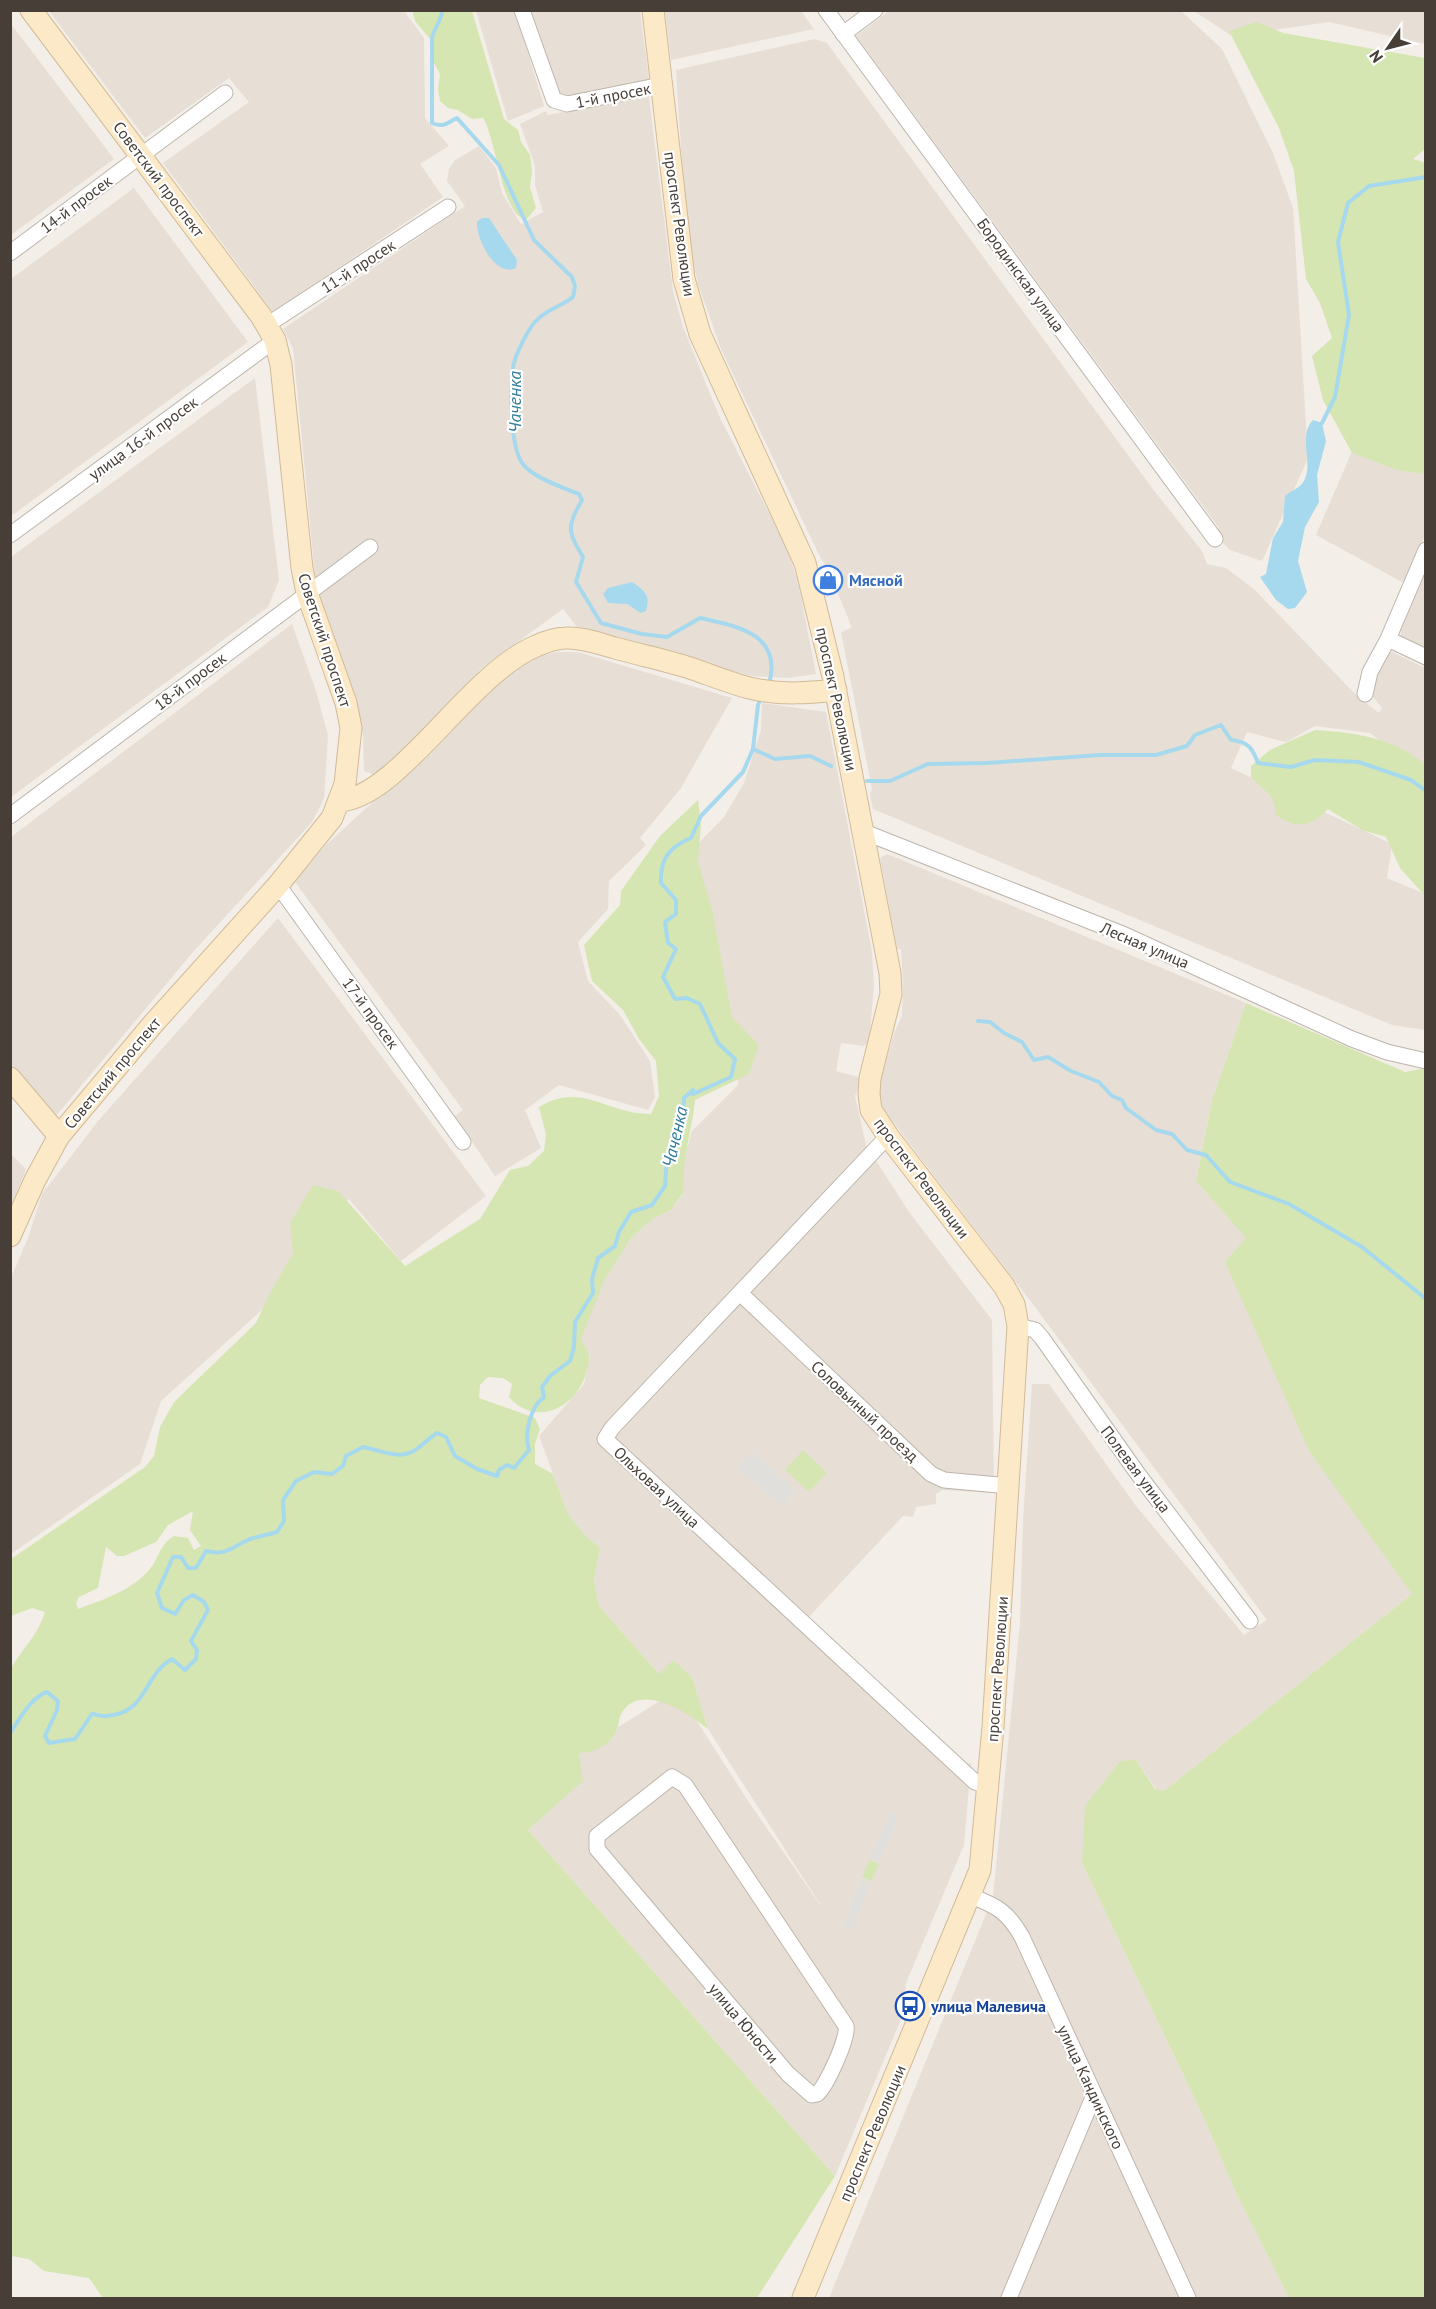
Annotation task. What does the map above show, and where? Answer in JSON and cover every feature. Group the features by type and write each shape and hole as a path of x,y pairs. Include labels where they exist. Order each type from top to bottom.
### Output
{"street":[{"name":"Советский проспект","path":"10,1236 35,1180 59,1136 132,1048 322,833 339,801 350,753 351,728 346,703 307,593 296,524 281,365 271,333 141,155 31,10"},
{"name":"1-й просек","path":"522,10 554,100 567,104 661,85"},
{"name":"проспект Революции","path":"652,10 684,279 700,334 805,563 836,690 890,973 891,994 870,1078 869,1094 872,1110 888,1136 1004,1286 1014,1304 1018,1326 989,1787 980,1870 803,2298"},
{"name":"Бородинская улица","path":"825,10 1215,539"},
{"path":"843,34 875,10"},
{"name":"14-й просек","path":"10,253 225,93"},
{"name":"11-й просек","path":"271,333 448,207"},
{"name":"улица 16-й просек","path":"10,535 271,333"},
{"name":"18-й просек","path":"10,816 370,547"},
{"path":"1365,694 1370,672 1388,639 1425,550"},
{"path":"339,801 353,800 372,791 391,775 496,670 533,647 551,640 567,638 593,642 757,689 780,692 836,690"},
{"path":"1388,639 1425,657"},
{"name":"Лесная улица","path":"864,832 1125,935 1352,1039 1387,1052 1425,1061"},
{"name":"17-й просек","path":"278,885 463,1142"},
{"path":"10,1078 59,1136"},
{"name":"Ольховая улица","path":"888,1136 612,1428 605,1439 975,1782 989,1787"},
{"name":"Соловьиный проезд","path":"740,1293 937,1479 1009,1486"},
{"name":"Полевая улица","path":"1018,1326 1035,1330 1042,1338 1132,1467 1250,1621"},
{"name":"улица Юности","path":"672,1777 685,1785 717,1835 846,2026 846,2037 823,2087 817,2094 812,2094 788,2074 602,1856 596,1842 597,1836 672,1777"},
{"name":"улица Кандинского","path":"971,1896 998,1907 1012,1920 1188,2298"},
{"path":"1009,2298 1094,2095"}],"shaded area":[{"path":"1180,10 1222,49 1273,153 1293,208 1308,458 1262,561 1230,550 1215,535 1219,528 856,36 889,11"},
{"path":"49,11 404,11 424,38 425,118 449,146 420,164 443,197 273,312 163,163 249,102 229,78 145,138"},
{"path":"476,11 515,11 544,106 508,121"},
{"path":"529,11 640,11 649,80 566,101 556,93"},
{"path":"665,11 801,11 814,29 671,60"},
{"path":"1194,11 1425,11 1425,44 1329,22 1232,36"},
{"path":"11,24 114,159 10,235"},
{"path":"815,39 827,43 1152,488 1202,551 1207,564 1226,568 1254,589 1358,697 1379,713 1382,708 1373,697 1371,686 1388,650 1425,668 1425,775 1370,733 1315,726 1286,742 1247,732 1231,768 1392,844 1387,878 1425,894 1425,1030 1392,1025 873,809 870,794 872,789 841,632 852,628 828,568 821,559 721,349 698,284 688,240 685,213 676,70"},
{"path":"649,97 673,291 683,327 720,418 789,552 800,592 816,674 788,678 752,676 580,631 563,609 482,668 384,772 375,775 364,771 363,735 355,702 317,596 293,348 283,329 465,206 447,181 449,169 455,160 479,146 496,168 502,193 521,224 543,212 535,185 535,165 520,124 546,111 547,115"},
{"path":"134,188 248,342 11,516 11,279"},
{"path":"255,378 279,580 268,607 11,797 11,557"},
{"path":"1353,449 1425,473 1425,535 1404,583 1316,535"},
{"path":"1425,570 1425,649 1401,636 1401,627"},
{"path":"292,624 316,691 328,735 324,799 312,822 193,952 56,1116 11,1066 11,837"},
{"path":"556,652 578,652 732,698 681,788 640,838 646,845 609,881 608,909 578,942 588,981 620,1015 650,1061 655,1097 648,1110 559,1085 525,1110 541,1148 495,1176 455,1116 463,1110 295,882 325,846 427,752 472,703 514,669 534,658"},
{"path":"762,703 826,712 872,952 874,986 869,1043 863,1046 841,1043 836,1071 862,1078 855,1096 866,1145 909,1212 992,1320 994,1493 942,1490 936,1494 936,1504 916,1507 913,1517 903,1516 807,1619 964,1766 971,1763 964,1845 906,1983 902,2017 835,2176 528,1830 582,1781 579,1752 677,1690 748,1801 825,1912 708,1729 692,1677 659,1674 599,1606 594,1580 600,1548 584,1534 568,1514 539,1436 584,1384 590,1357 580,1339 604,1281 631,1238 654,1218 671,1210 684,1193 682,1166 692,1131 738,1085 740,1058 692,850 724,817 744,783 761,730"},
{"path":"887,854 1246,1003 1212,1100 1196,1181 1247,1238 1412,1594 1164,1791 1156,1789 1136,1760 1082,1863 1203,2116 1236,2193 1289,2298 829,2298 993,1897 1020,1623 1023,1520 1032,1384 1049,1384 1136,1506 1244,1635 1267,1620 1035,1307 883,1109 878,1086 902,1016 903,984 901,949 897,949 880,858"},
{"path":"278,918 486,1196 401,1261 349,1199 317,1226 274,1299 161,1401 140,1464 11,1554 11,1278 28,1238 42,1194 98,1121"},
{"path":"11,1154 26,1169 11,1207"},
{"path":"752,1451 796,1491 782,1507 737,1467"},
{"path":"890,1812 899,1815 880,1861 871,1858"},
{"path":"861,1881 870,1884 852,1929 843,1925"}],"green space":[{"path":"412,10 472,11 504,119 518,130 521,142 530,155 532,171 530,187 536,208 526,220 518,215 505,191 488,128 483,118 472,119 458,110 448,108 440,101 438,90 440,74 433,61 431,40 415,21"},
{"path":"1257,22 1283,33 1425,58 1425,149 1413,159 1426,163 1425,474 1397,470 1352,453 1323,400 1312,356 1332,338 1320,303 1306,279 1294,171 1279,128 1229,31"},
{"path":"1315,730 1373,738 1401,748 1425,765 1425,896 1400,868 1386,837 1362,830 1328,809 1315,820 1303,824 1289,822 1275,814 1271,797 1251,777 1251,766 1270,750"},
{"path":"698,800 701,824 698,862 712,909 732,1017 759,1045 749,1074 695,1100 685,1157 684,1192 671,1210 654,1218 631,1238 604,1281 581,1339 589,1361 582,1383 575,1394 556,1409 544,1412 532,1411 520,1407 509,1397 512,1384 503,1378 488,1377 480,1385 479,1398 535,1418 540,1429 535,1444 535,1464 553,1474 568,1514 584,1534 600,1548 594,1580 599,1606 659,1674 673,1660 692,1677 708,1729 689,1715 665,1703 641,1700 631,1703 622,1712 615,1733 608,1743 598,1749 579,1753 583,1781 528,1830 835,2176 757,2298 103,2298 89,2278 44,2271 29,2259 11,2256 11,1668 34,1635 45,1612 32,1608 11,1616 11,1559 145,1467 154,1456 160,1427 174,1402 256,1323 293,1253 290,1223 313,1185 338,1191 405,1266 480,1219 510,1170 528,1166 544,1151 546,1134 539,1107 568,1097 594,1101 635,1113 651,1114 659,1096 656,1061 639,1039 623,1010 592,981 584,945 620,905 621,891 660,836","holes":["193,1511 190,1530 201,1546 194,1550 188,1538 174,1536 162,1548 149,1570 134,1584 78,1609 76,1603 79,1597 98,1588 106,1547 117,1556 124,1556 156,1542 168,1525"]},
{"path":"1246,1003 1405,1072 1425,1068 1425,2298 1289,2298 1236,2193 1203,2116 1082,1863 1085,1806 1120,1761 1136,1760 1155,1789 1164,1791 1412,1594 1309,1451 1225,1262 1246,1238 1196,1181 1212,1100"},
{"path":"803,1450 827,1473 809,1492 785,1470"},
{"path":"869,1860 879,1864 872,1881 862,1877"}],"water":[{"path":"482,218 489,218 517,260 516,268 509,270 501,268 489,255 478,230 477,222"},
{"path":"1313,420 1322,423 1326,441 1317,475 1319,502 1305,527 1298,561 1307,592 1295,608 1288,609 1276,600 1260,577 1266,574 1273,538 1283,522 1285,496 1301,485 1305,478 1307,470 1306,435"},
{"path":"632,582 643,590 647,597 646,611 641,613 627,604 608,603 603,594 608,588"}],"waterway":[{"name":"Чаченка","path":"442,10 432,38 432,123 443,125 457,118 499,165 534,240 572,277 575,286 573,297 542,316 526,335 514,363 511,403 515,444 522,463 540,478 579,494 582,500 571,528 574,540 583,557 576,582 601,623 642,634 667,637 700,618 742,629 754,635 763,643 769,654 772,667 769,684"},
{"path":"1322,423 1335,397 1349,315 1338,242 1348,203 1369,186 1426,177"},
{"name":"Чаченка","path":"10,1733 30,1704 47,1692 58,1701 57,1710 45,1736 49,1743 75,1739 92,1714 106,1716 120,1714 130,1709 162,1666 172,1659 185,1670 196,1659 197,1650 191,1641 208,1610 204,1602 193,1595 184,1600 175,1614 162,1608 157,1593 173,1557 181,1557 188,1568 196,1568 206,1551 224,1552 250,1539 277,1532 284,1521 283,1500 296,1481 314,1472 332,1474 343,1466 346,1456 363,1447 391,1454 405,1454 418,1448 437,1433 446,1437 455,1456 477,1469 497,1476 499,1470 507,1465 514,1468 529,1450 527,1436 529,1421 535,1407 544,1397 542,1387 550,1376 570,1361 574,1347 575,1322 593,1293 592,1279 598,1258 615,1246 619,1232 631,1212 652,1205 665,1186 667,1156 683,1116 684,1098 693,1090 693,1094 731,1077 735,1059 718,1043 700,1004 687,998 675,999 663,977 676,949 668,943 665,922 676,914 676,900 661,883 661,875 667,855 677,845 691,838 701,816 743,772 753,749 758,705 761,698"},
{"path":"867,781 890,781 928,764 987,763 1100,755 1156,755 1187,746 1195,735 1221,725 1231,740 1249,746 1258,763 1291,767 1315,760 1359,762 1411,780 1426,791"},
{"path":"753,749 775,759 810,756 831,766"},
{"path":"978,1021 990,1022 1004,1033 1022,1042 1034,1060 1048,1057 1071,1071 1099,1082 1112,1096 1122,1100 1126,1108 1156,1130 1172,1134 1187,1150 1206,1155 1230,1182 1289,1204 1362,1247 1426,1299"}],"place":[{"name":"Мясной","path":"828,580"},
{"name":"улица Малевича","path":"910,2006"}]}
